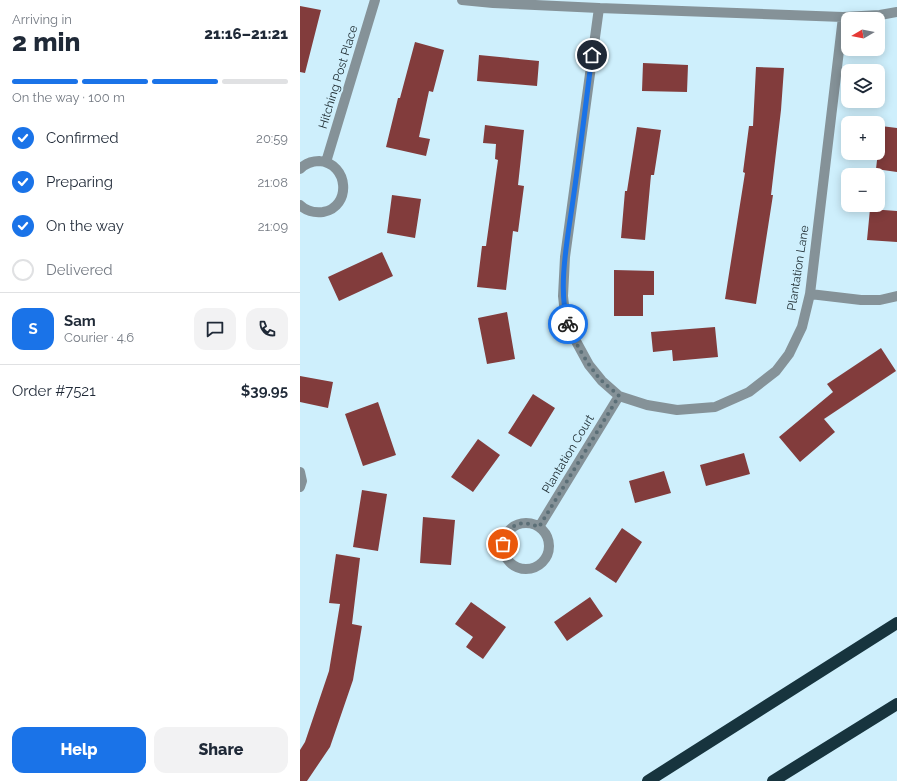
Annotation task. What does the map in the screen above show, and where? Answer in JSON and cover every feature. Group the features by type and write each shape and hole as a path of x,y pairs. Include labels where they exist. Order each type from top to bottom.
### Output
{"highway":[{"path":"648,781 897,623"},
{"path":"773,781 897,704"}],"street":[{"name":"Hitching Post Place","path":"326,162 375,0"},
{"path":"462,0 599,8 841,17"},
{"name":"Plantation Lane","path":"599,8 566,257 563,296 565,314 571,332 589,365 602,381 619,396 647,405 676,410 715,407 749,392 776,371 789,354 802,327 810,294 841,34"},
{"path":"885,14 897,12"},
{"path":"300,169 310,162 326,162 339,172 344,187 339,202 333,208 326,211 310,211 300,204"},
{"path":"810,294 861,300 880,300 897,296"},
{"name":"Plantation Court","path":"539,527 619,396"},
{"path":"300,472 302,481 300,487"},
{"path":"524,523 539,527 545,532 549,548 543,562 536,567 528,569 513,565 507,560 503,544 505,536 509,530 516,525 524,523"}],"building":[{"path":"300,6 321,10 305,73 300,72"},
{"path":"415,42 444,50 433,92 429,91 419,137 430,139 426,156 386,147 398,98 400,98"},
{"path":"479,55 539,61 537,86 477,81"},
{"path":"643,63 688,65 687,92 642,91"},
{"path":"756,67 784,68 781,110 771,195 773,195 756,304 725,299 745,173 743,172 749,126 753,126"},
{"path":"485,125 524,130 518,185 524,186 518,232 513,231 506,290 477,287 482,246 486,246 498,160 495,159 496,144 483,143"},
{"path":"885,126 897,128 897,172 885,170 885,168 876,168 877,160 885,160"},
{"path":"637,127 661,130 654,175 651,175 645,240 621,238 625,191 627,191"},
{"path":"392,195 421,199 415,238 387,233"},
{"path":"885,210 897,211 897,242 867,240 870,212 885,212"},
{"path":"382,252 393,276 339,301 328,277"},
{"path":"614,270 654,271 654,295 643,295 643,316 614,316"},
{"path":"507,312 515,359 487,364 478,318"},
{"path":"715,327 718,357 673,361 672,350 653,352 651,332"},
{"path":"881,348 896,371 824,419 835,432 800,462 779,437 833,392 827,384"},
{"path":"300,376 333,382 328,408 300,402"},
{"path":"533,394 555,408 531,447 508,433"},
{"path":"378,402 396,455 363,466 345,414"},
{"path":"478,439 500,455 473,492 451,477"},
{"path":"744,453 750,474 706,486 700,465"},
{"path":"664,471 671,493 635,503 629,481"},
{"path":"362,490 387,494 378,551 353,547"},
{"path":"423,517 455,520 451,565 420,563"},
{"path":"622,528 642,542 616,583 595,569"},
{"path":"336,554 360,558 352,624 362,626 353,680 330,747 307,781 300,781 300,750 305,742 329,671 340,604 329,603"},
{"path":"590,597 603,616 567,641 554,622"},
{"path":"471,602 506,627 483,659 466,647 473,637 455,624"}],"way so far":[{"path":"503,544 505,536 509,530 516,525 524,523 539,527 619,396 602,381 589,365 568,324"}],"route":[{"path":"568,324 563,296 566,257 592,55"}]}
